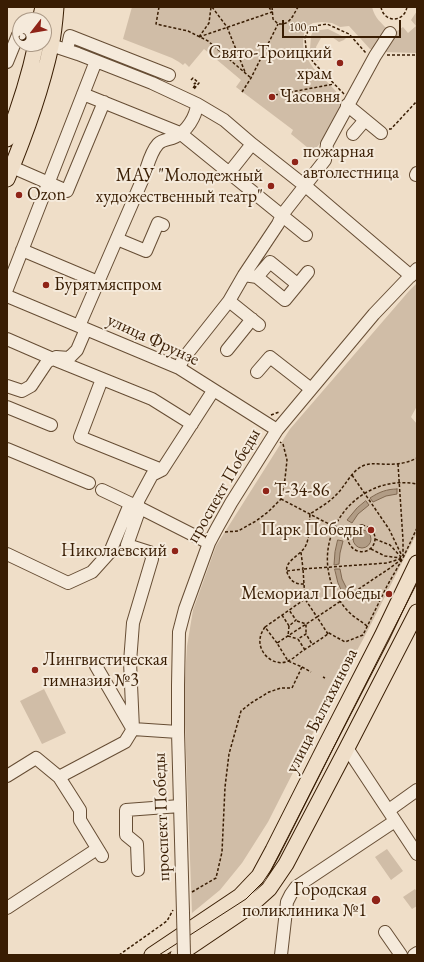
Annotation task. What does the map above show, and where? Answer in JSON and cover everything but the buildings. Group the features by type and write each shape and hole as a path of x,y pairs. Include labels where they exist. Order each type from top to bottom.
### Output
{"main road":[{"path":"52,37 56,7"},
{"path":"7,139 24,91 34,52"},
{"path":"10,173 24,138 37,98 49,52"},
{"name":"улица Балтахинова","path":"152,955 240,896 259,876 382,636 417,563"},
{"path":"178,955 249,907 269,889 286,864 417,612"}],"street":[{"path":"179,368 183,359 229,301 244,275 278,224 282,215 307,187 325,160 327,144 374,58 390,33"},
{"path":"67,50 70,36 169,75"},
{"path":"7,62 12,45"},
{"path":"52,45 152,83 197,104 224,120 414,273"},
{"path":"7,290 96,61"},
{"path":"83,94 180,133 306,235"},
{"path":"10,173 48,183 67,191 104,102"},
{"path":"349,103 365,120 381,133"},
{"path":"7,386 22,390 31,386 46,362 56,357 69,358 77,350 98,282 144,176 152,152 159,143 180,133 194,118 197,104"},
{"path":"353,134 365,120"},
{"path":"230,173 252,144"},
{"path":"117,239 146,251 158,223 163,225"},
{"path":"22,250 98,282"},
{"path":"257,277 270,262 298,284"},
{"path":"244,275 257,277 285,300 308,272"},
{"name":"проспект Победы","path":"184,955 178,911 180,806 178,732 179,632 185,609 209,544 231,503 277,430 374,314 414,273"},
{"name":"улица Фрунзе","path":"7,296 179,368 213,391 277,430"},
{"path":"227,350 255,322 229,301"},
{"path":"7,339 152,399 192,424"},
{"path":"257,372 270,357 310,389"},
{"path":"102,379 80,437 162,470"},
{"path":"7,554 68,583 92,572 110,552 135,506 138,505 138,501 152,475 162,470 213,391"},
{"path":"7,407 51,425"},
{"path":"7,449 89,483"},
{"path":"102,490 209,544"},
{"path":"59,777 125,742 133,729 130,662 133,623 152,556 127,545 135,506"},
{"path":"96,666 133,729"},
{"path":"133,729 178,732"},
{"path":"347,748 417,854"},
{"path":"7,776 36,758 59,777 80,810 80,820 100,852 7,908"},
{"path":"389,810 417,790"},
{"path":"138,870 137,844 126,835 126,810 180,806"},
{"path":"281,955 287,902 290,894 296,886 395,821"},
{"path":"385,932 402,955"}],"path":[{"path":"159,7 156,24 188,31 208,42 251,78"},
{"path":"199,37 209,23 211,7"},
{"path":"211,7 227,27 245,73"},
{"path":"269,7 272,12"},
{"path":"272,7 273,19 278,24 283,25 289,22 298,7"},
{"path":"382,7 384,14 391,19 395,19 405,13 407,7"},
{"path":"199,37 272,12"},
{"path":"242,92 251,78 278,24"},
{"path":"349,103 335,84 313,62 306,48 305,38 309,29 314,26 327,24 349,34 374,58 417,56"},
{"path":"192,79 199,84 194,89 195,83 194,85"},
{"path":"275,95 335,84"},
{"path":"381,133 391,129 417,101"},
{"path":"271,415 280,412"},
{"path":"226,533 238,531 256,521 281,499 287,460 283,444"},
{"path":"304,584 292,581 289,578 287,571 289,563 306,545 308,540 310,514 335,496 359,468 374,463 398,464 410,462 417,458"},
{"path":"398,464 403,558"},
{"path":"352,475 389,530 403,558"},
{"path":"367,626 352,615 340,601 332,585 328,568 327,554 334,526 347,508 364,493 381,486 399,483 417,484"},
{"path":"281,499 349,533"},
{"path":"362,525 371,529 375,539 375,544 370,549 362,552 352,548 348,538 352,529 362,525"},
{"path":"301,552 305,599 328,634 329,633 345,642 363,635 417,528"},
{"path":"375,539 390,545 403,558"},
{"path":"370,549 385,556 403,558"},
{"path":"287,571 387,563 403,558"},
{"path":"277,643 403,558"},
{"path":"305,599 265,627 260,640 260,645 264,654 270,660 282,662 288,661 328,634"},
{"path":"289,610 296,620 306,624"},
{"path":"282,615 289,626 288,636"},
{"path":"289,626 296,620"},
{"path":"306,624 306,634 313,644"},
{"path":"265,627 288,661 311,672"},
{"path":"298,639 306,634"},
{"path":"288,636 298,639 305,650"},
{"path":"189,894 216,878 222,852 225,787 229,754 241,711 268,692 281,688 292,688 302,667"},
{"path":"119,955 167,921 178,911"}],"shaded area":[{"path":"132,7 372,7 377,17 389,31 377,49 370,49 349,26 340,27 332,23 322,22 313,23 305,28 303,45 306,55 314,69 336,91 342,105 338,116 313,152 291,134 293,130 236,87 241,80 204,49 189,67 185,63 183,65 172,58 123,39"},
{"path":"417,11 417,53 383,52 394,33 403,27 408,33 416,26 411,20"},
{"path":"328,29 346,38 339,42 332,37 322,36 316,47 319,60 317,61 310,49 311,36 313,31"},
{"path":"417,283 417,406 411,417 417,424 417,533 268,822 242,863 220,890 192,913 184,697 187,646 193,610 216,546 290,429"},
{"path":"397,489 397,494 386,496 373,502 370,498 383,491"},
{"path":"366,501 369,505 358,514 352,523 347,520 357,508"},
{"path":"362,530 368,533 371,539 368,545 362,548 356,545 353,539 356,533"},
{"path":"338,540 343,541 339,564 334,565 335,552"},
{"path":"335,569 340,569 342,579 349,593 344,596 338,583"},
{"path":"44,689 66,733 42,744 20,701"},
{"path":"387,849 403,871 391,880 375,857"},
{"path":"415,889 417,892 417,906 412,909 403,897"}],"tram line":[{"path":"159,955 246,899 263,882 288,837 417,583"}],"place":[{"name":"Свято-Троицкий храм","path":"340,63"},
{"name":"Часовня","path":"272,97"},
{"name":"пожарная автолестница","path":"295,162"},
{"name":"МАУ \"Молодежный художественный театр\"","path":"271,186"},
{"name":"Ozon","path":"19,195"},
{"name":"Бурятмяспром","path":"46,285"},
{"name":"T-34-86","path":"266,491"},
{"name":"Парк Победы","path":"371,530"},
{"name":"Николаевский","path":"175,551"},
{"name":"Мемориал Победы","path":"389,594"},
{"name":"Лингвистическая гимназия №3","path":"35,670"},
{"name":"Городская поликлиника №1","path":"376,900"}]}
